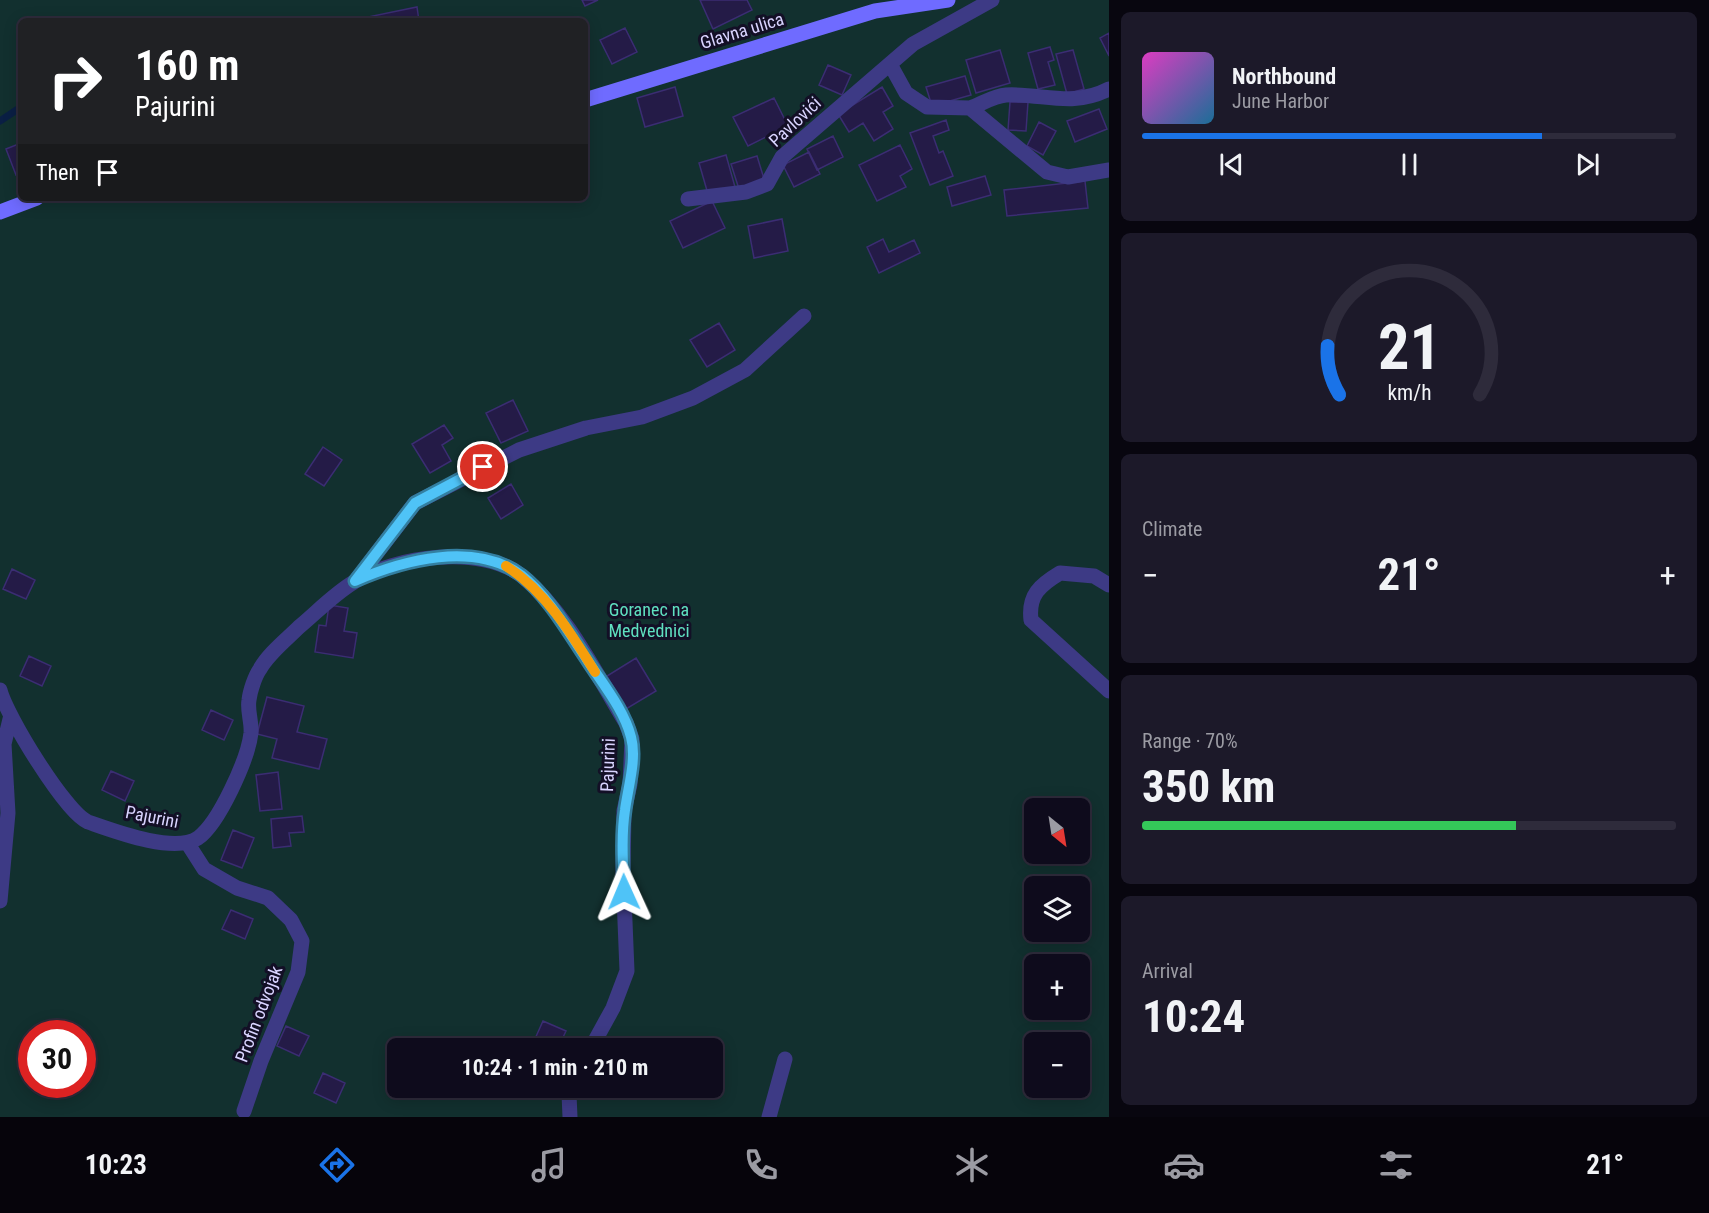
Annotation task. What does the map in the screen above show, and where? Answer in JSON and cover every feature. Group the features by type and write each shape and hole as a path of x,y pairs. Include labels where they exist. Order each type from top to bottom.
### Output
{"main road":[{"name":"Glavna ulica","path":"588,99 875,11 948,0"},
{"path":"0,212 29,201"}],"street":[{"name":"Pavlovići","path":"688,199 746,192 767,184 782,157 913,44 992,0"},
{"path":"890,64 906,93 927,107 970,108 994,97 1006,95 1068,100 1107,95"},
{"path":"970,108 1047,172 1068,177 1109,170"},
{"name":"Pajurini","path":"0,690 10,718 79,818 154,842 188,844 200,836 214,820 244,761 251,732 249,700 260,668 291,635 355,581 415,503 519,450 586,428 642,417 693,398 745,370 804,316"},
{"name":"Pajurini","path":"355,581 385,568 440,556 503,564 522,576 560,619 626,723 632,739 630,784 624,811 623,862 627,971 613,1008 596,1038"},
{"path":"1109,585 1094,576 1060,573 1033,594 1029,606 1031,620 1109,690"},
{"path":"0,901 8,813 4,744 10,718"},
{"name":"Profin odvojak","path":"188,844 204,869 237,888 268,898 291,920 302,941 298,972 261,1061 244,1111"},
{"path":"769,1117 785,1059"},
{"path":"569,1098 570,1117"}],"green space":[{"name":"Goranec na Medvednici","path":"0,0 1109,0 1109,1117 0,1117"}],"building":[{"path":"582,0 598,0 585,6"},
{"path":"700,0 747,0 752,10 713,29"},
{"path":"417,7 419,18 363,18"},
{"path":"625,28 637,52 612,64 600,40"},
{"path":"1109,33 1109,56 1100,38"},
{"path":"1050,47 1054,60 1048,62 1055,85 1038,89 1028,53"},
{"path":"1000,50 1010,83 976,93 966,60"},
{"path":"1073,50 1084,89 1067,94 1056,54"},
{"path":"828,65 851,75 842,95 819,85"},
{"path":"965,76 971,95 932,106 926,87"},
{"path":"675,87 683,116 645,127 637,98"},
{"path":"882,87 893,106 883,112 893,129 874,141 863,123 849,132 838,114"},
{"path":"774,98 788,126 748,146 733,117"},
{"path":"1010,102 1028,102 1026,131 1008,130"},
{"path":"1099,109 1107,129 1075,142 1067,121"},
{"path":"946,120 949,130 933,136 939,153 943,151 953,176 930,185 910,133"},
{"path":"1039,122 1056,131 1043,155 1027,146"},
{"path":"833,136 843,157 817,170 807,149"},
{"path":"18,144 18,174 16,175 6,149"},
{"path":"900,145 912,169 900,176 906,187 877,201 859,165"},
{"path":"809,152 820,174 794,187 783,165"},
{"path":"726,155 735,187 708,194 699,163"},
{"path":"757,156 765,182 739,189 731,164"},
{"path":"985,176 991,195 952,206 947,187"},
{"path":"1085,181 1088,208 1007,216 1004,190"},
{"path":"712,201 725,228 683,248 670,221"},
{"path":"782,219 788,251 754,258 748,226"},
{"path":"883,239 889,252 914,240 920,253 879,273 867,247"},
{"path":"719,323 735,350 707,367 690,340"},
{"path":"513,400 528,431 501,443 486,413"},
{"path":"444,425 453,438 442,445 451,461 430,473 412,444"},
{"path":"323,447 342,460 324,486 305,474"},
{"path":"511,484 523,505 501,519 488,498"},
{"path":"12,569 35,580 26,599 3,589"},
{"path":"329,605 348,608 344,631 357,633 353,658 315,652 319,625 326,626"},
{"path":"29,656 51,666 42,686 20,676"},
{"path":"636,658 656,691 626,709 607,676"},
{"path":"267,697 304,706 297,732 327,739 319,769 272,758 277,739 257,734"},
{"path":"211,710 233,720 224,740 202,730"},
{"path":"111,771 134,781 125,801 102,790"},
{"path":"278,772 282,809 260,811 256,775"},
{"path":"302,816 304,832 289,833 291,846 273,848 271,819"},
{"path":"233,830 254,838 242,868 221,860"},
{"path":"231,910 253,919 245,939 222,929"},
{"path":"543,1021 566,1031 563,1038 535,1038"},
{"path":"286,1026 309,1036 299,1056 277,1046"},
{"path":"323,1073 345,1083 336,1103 314,1093"}],"waterway":[{"path":"0,121 18,109"}],"slow traffic":[{"path":"506,566 522,576 560,619 595,672"}],"route":[{"path":"483,467 415,503 355,581 385,568 440,556 480,560 503,564 522,576 548,605 560,619 626,723 632,739 630,784 624,811 624,892"}]}
